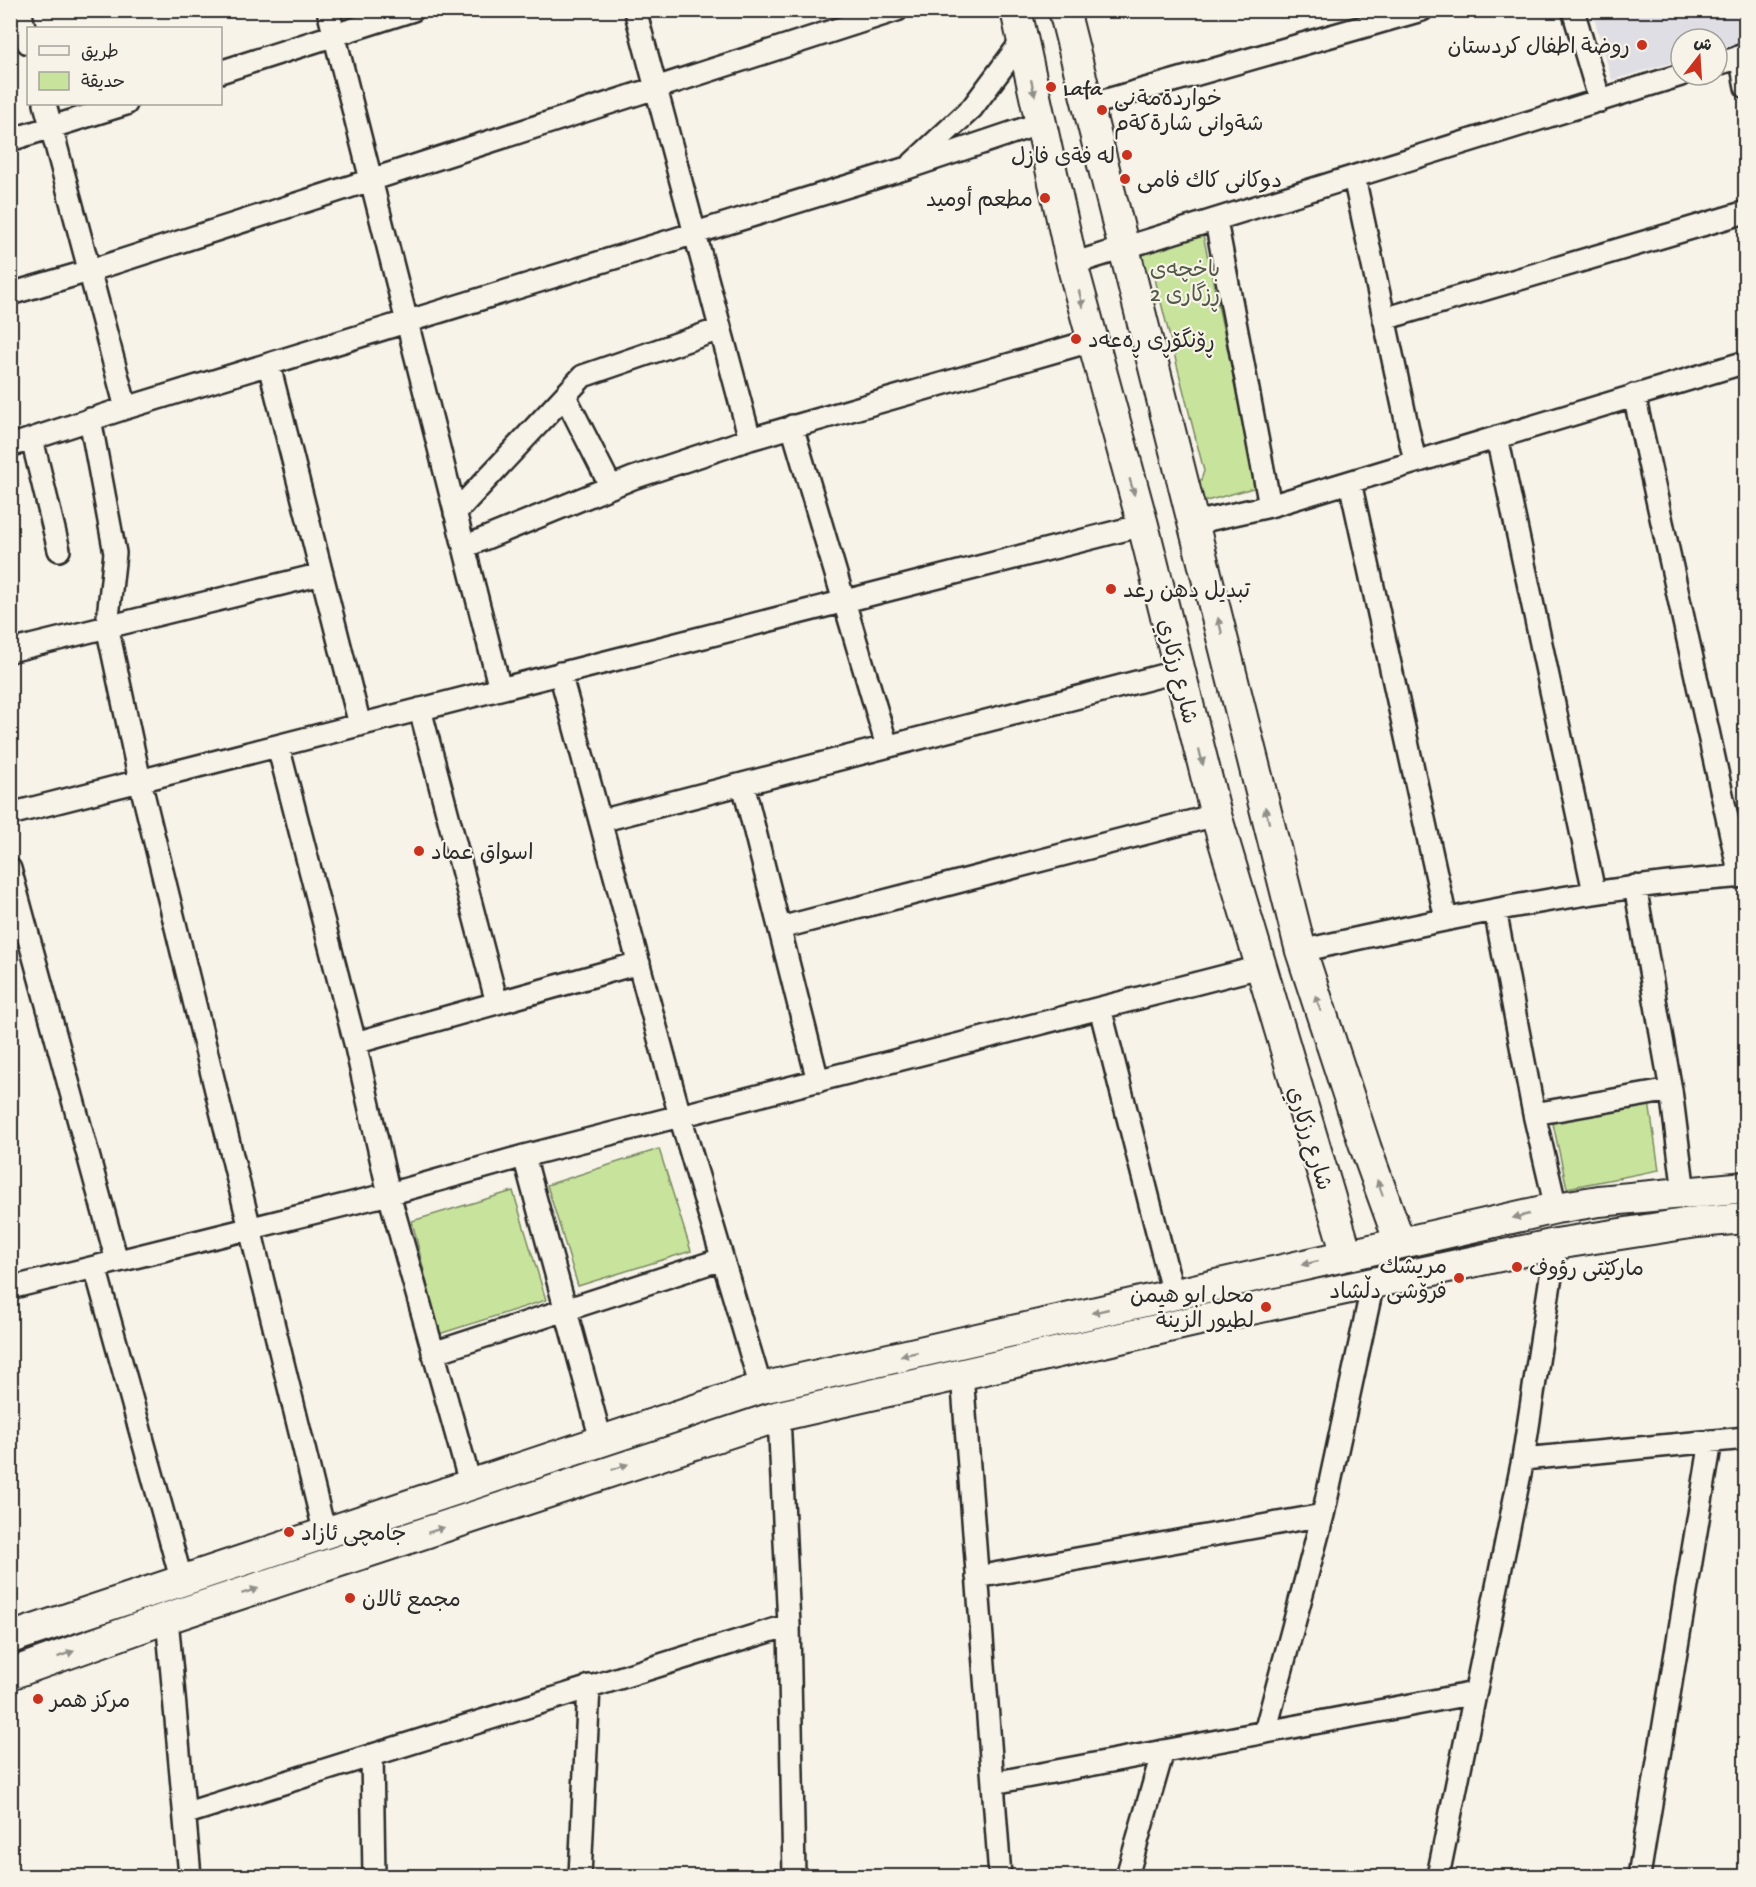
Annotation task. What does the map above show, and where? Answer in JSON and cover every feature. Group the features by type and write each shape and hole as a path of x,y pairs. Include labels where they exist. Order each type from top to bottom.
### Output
{"street":[{"path":"20,10 27,39"},
{"path":"328,10 500,689"},
{"path":"222,71 413,10"},
{"path":"635,10 750,439"},
{"path":"10,294 89,272 897,10"},
{"name":"شارع رزكاري","path":"1016,10 1072,264 1143,525 1216,815 1347,1255"},
{"path":"1064,10 1301,951 1365,1149 1400,1243"},
{"path":"1089,105 1422,10"},
{"path":"1573,10 1600,100"},
{"path":"907,168 972,108 1022,41"},
{"path":"1743,56 1746,87"},
{"path":"1072,264 1669,79"},
{"path":"45,105 126,408"},
{"path":"10,140 123,105"},
{"path":"10,446 90,419 907,168 1041,123"},
{"path":"1354,177 1415,462"},
{"path":"1384,319 1746,212"},
{"path":"1216,221 1270,506"},
{"path":"455,513 583,376 720,329"},
{"path":"464,547 611,487 750,439 1091,340"},
{"path":"1194,523 1270,506 1746,362"},
{"path":"269,365 360,725"},
{"path":"1301,951 1446,919 1594,892 1743,876 1634,395"},
{"path":"565,396 611,487"},
{"path":"90,419 115,554 107,626 140,781 325,1534"},
{"path":"792,426 887,746"},
{"path":"1497,437 1594,892"},
{"path":"32,439 59,550"},
{"path":"1350,482 1446,919"},
{"path":"10,814 846,603 1143,525"},
{"path":"10,651 322,574"},
{"path":"600,821 1179,671"},
{"path":"560,674 680,1116 761,1388"},
{"path":"420,709 497,1003"},
{"path":"278,746 355,1043 389,1194 470,1484"},
{"path":"743,784 818,1081"},
{"path":"780,928 1216,815"},
{"path":"10,869 117,1261"},
{"path":"1635,886 1671,1090 1684,1193"},
{"path":"1495,910 1534,1114 1556,1208"},
{"path":"355,1043 639,963"},
{"path":"10,1288 248,1227 389,1194 524,1156 1260,967"},
{"path":"1100,1008 1173,1294"},
{"path":"1534,1114 1671,1090"},
{"path":"1319,1164 1365,1149"},
{"path":"524,1156 601,1440"},
{"path":"10,1638 761,1388 1556,1208 1746,1187"},
{"path":"1623,1199 1628,1233"},
{"path":"10,1674 167,1618 779,1416 1556,1244 1746,1218"},
{"path":"1438,1876 1523,1459 1556,1244"},
{"path":"434,1353 722,1258"},
{"path":"95,1267 182,1582"},
{"path":"1265,1732 1323,1515 1373,1283"},
{"path":"868,1362 874,1394"},
{"path":"962,1374 1000,1876"},
{"path":"779,1416 789,1624 794,1876"},
{"path":"1523,1459 1746,1438"},
{"path":"1639,1876 1710,1441"},
{"path":"977,1577 1323,1515"},
{"path":"167,1618 187,1813 190,1876"},
{"path":"187,1813 789,1624"},
{"path":"580,1876 589,1686"},
{"path":"993,1783 1475,1693"},
{"path":"1127,1876 1163,1751"},
{"path":"372,1755 374,1876"}],"shaded area":[{"name":"روضة اطفال كردستان","path":"1592,11 1745,11 1745,41 1729,46 1729,27 1669,27 1669,63 1612,80"}],"green space":[{"name":"باخچەی ڕزگاری 2","path":"1203,235 1257,487 1199,503 1198,489 1204,471 1155,279 1143,268 1138,254"},
{"path":"1649,1102 1659,1170 1567,1188 1552,1119"},
{"path":"659,1149 691,1251 578,1286 547,1185"},
{"path":"513,1191 546,1300 439,1334 412,1221"}],"place":[{"name":"روضة اطفال كردستان","path":"1642,45"},
{"name":"Lafa","path":"1051,87"},
{"name":"خواردةمةنى شةوانى شارةكةم","path":"1102,110"},
{"name":"له فةى فازل","path":"1127,155"},
{"name":"دوكانى كاك فامى","path":"1125,179"},
{"name":"مطعم أوميد","path":"1045,198"},
{"name":"ڕۆنگۆڕی ڕەعەد","path":"1076,339"},
{"name":"تبديل دهن رعد","path":"1111,589"},
{"name":"اسواق عماد","path":"419,851"},
{"name":"ماركێتى رؤوف","path":"1517,1267"},
{"name":"مريشك فرۆشى دڵشاد","path":"1459,1278"},
{"name":"محل ابو هيمن لطيور الزينة","path":"1266,1307"},
{"name":"جامچی ئازاد","path":"289,1532"},
{"name":"مجمع ئالان","path":"350,1598"},
{"name":"مركز همر","path":"38,1699"}]}
